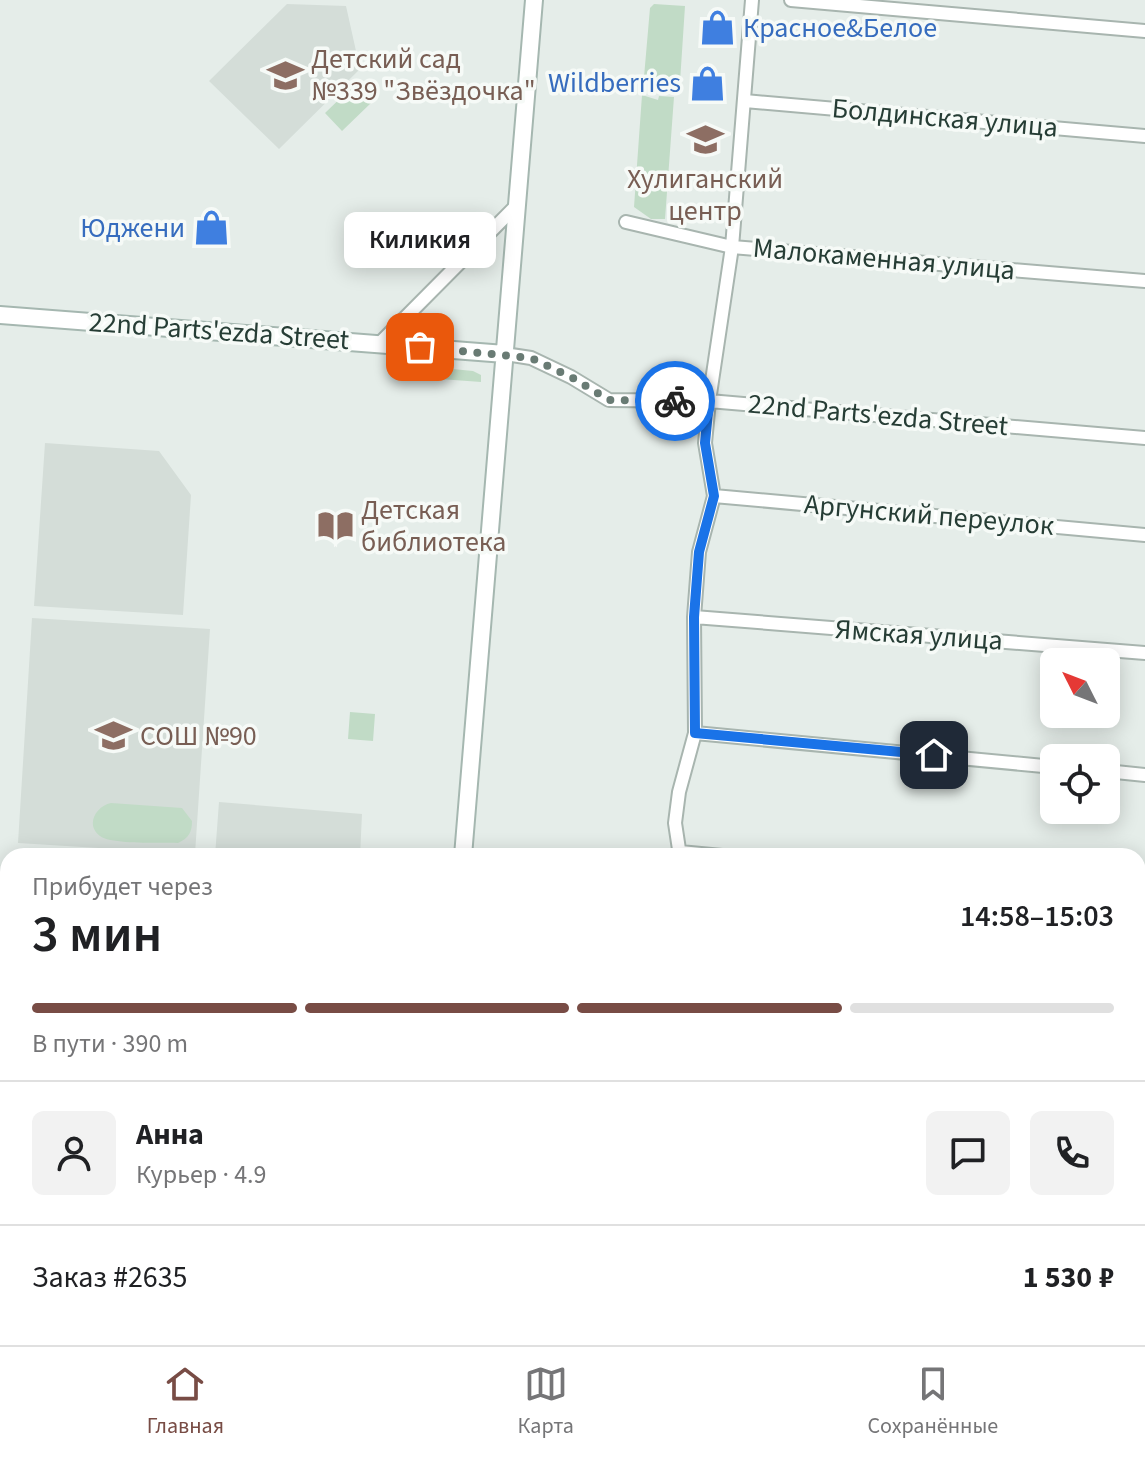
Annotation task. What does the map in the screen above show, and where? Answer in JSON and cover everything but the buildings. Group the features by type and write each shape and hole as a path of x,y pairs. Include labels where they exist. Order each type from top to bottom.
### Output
{"street":[{"path":"464,848 534,0"},
{"path":"679,848 675,823 679,792 695,733 694,617 699,552 714,496 705,443 732,247 752,0"},
{"path":"791,0 1145,31"},
{"name":"Болдинская улица","path":"745,101 1145,136"},
{"path":"379,344 517,205"},
{"name":"Малокаменная улица","path":"626,222 732,247 1145,281"},
{"name":"22nd Parts'ezda Street","path":"0,315 505,354 531,358 609,400 709,401 1145,438"},
{"name":"Аргунский переулок","path":"714,496 1145,535"},
{"name":"Ямская улица","path":"694,617 1145,653"},
{"path":"695,733 1040,766"},
{"path":"1120,772 1145,775"}],"shaded area":[{"name":"Детский сад №339 \"Звёздочка\"","path":"287,4 346,6 360,69 279,149 209,81"},
{"path":"45,443 159,451 191,495 183,615 34,606"},
{"name":"СОШ №90","path":"32,618 210,629 195,848 98,848 18,843"},
{"path":"219,802 362,814 360,848 216,848"}],"green space":[{"path":"654,4 685,6 680,82 650,81 644,77 650,8"},
{"path":"354,85 371,103 342,131 325,113"},
{"path":"642,95 658,100 659,96 674,97 665,219 651,219 634,207"},
{"path":"442,368 473,371 481,375 481,382 440,379 437,371"},
{"path":"350,712 375,714 373,741 348,739"},
{"path":"111,803 182,808 192,821 190,831 178,843 106,839 96,832 93,822 97,812"}],"way so far":[{"path":"420,347 531,358 609,400 675,401"}],"place":[{"name":"Красное&Белое","path":"717,28"},
{"name":"Детский сад №339 \"Звёздочка\"","path":"285,75"},
{"name":"Wildberries","path":"707,83"},
{"name":"Хулиганский центр","path":"705,139"},
{"name":"Юджени","path":"211,228"},
{"name":"Киликия","path":"420,347"},
{"name":"Детская библиотека","path":"335,526"},
{"name":"СОШ №90","path":"114,736"}],"route":[{"path":"675,401 709,401 705,443 714,496 699,552 694,617 695,733 934,755"}]}
